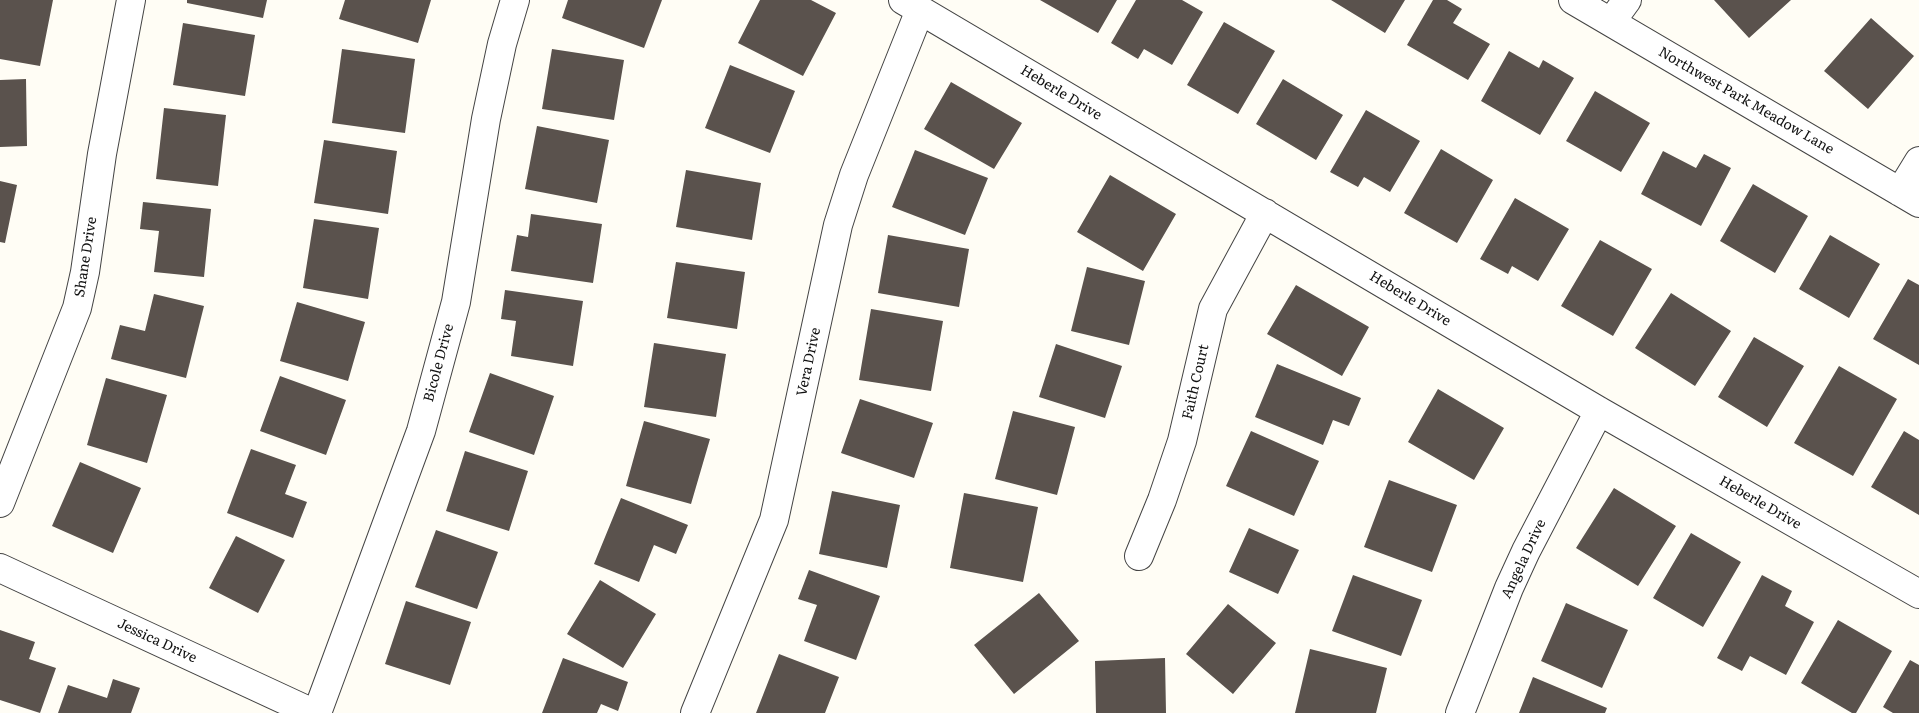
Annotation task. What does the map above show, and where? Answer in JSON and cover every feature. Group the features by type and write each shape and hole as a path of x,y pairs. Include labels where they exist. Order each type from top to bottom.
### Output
{"street":[{"name":"Shane Drive","path":"0,503 77,308 102,154 131,0"},
{"name":"Bicole Drive","path":"317,713 421,431 456,302 486,119 502,44 515,0"},
{"name":"Northwest Park Meadow Lane","path":"1573,0 1910,198"},
{"path":"1611,22 1627,0"},
{"name":"Heberle Drive","path":"912,5 1599,411 1919,594"},
{"name":"Vera Drive","path":"695,713 774,520 838,225 912,5"},
{"path":"1910,198 1919,161"},
{"name":"Faith Court","path":"1139,556 1162,500 1182,441 1214,309 1265,214"},
{"name":"Angela Drive","path":"1460,713 1509,588 1526,551 1599,411"},
{"name":"Jessica Drive","path":"0,568 313,713"}],"building":[{"path":"0,0 53,0 40,66 0,59"},
{"path":"187,0 267,0 263,18 187,3"},
{"path":"345,0 431,0 418,43 339,19"},
{"path":"568,0 662,0 644,48 562,18"},
{"path":"760,0 811,0 836,13 803,76 738,43"},
{"path":"1040,0 1117,0 1098,33"},
{"path":"1136,0 1182,0 1203,12 1172,65 1144,49 1138,59 1111,43"},
{"path":"1331,0 1405,0 1385,33"},
{"path":"1433,0 1447,0 1462,9 1453,23 1490,44 1468,80 1407,45"},
{"path":"1714,0 1791,0 1749,38"},
{"path":"1871,18 1914,56 1868,109 1824,71"},
{"path":"1224,22 1275,51 1238,114 1187,85"},
{"path":"183,23 255,35 245,96 173,85"},
{"path":"342,49 415,59 405,133 332,123"},
{"path":"552,49 624,60 614,120 542,109"},
{"path":"1509,51 1539,68 1543,60 1574,78 1540,135 1481,101"},
{"path":"730,65 795,91 770,153 705,128"},
{"path":"26,79 27,146 0,147 0,80"},
{"path":"1283,79 1343,115 1316,160 1256,124"},
{"path":"951,82 1022,123 994,169 924,129"},
{"path":"1595,91 1650,123 1621,172 1566,141"},
{"path":"164,108 226,115 218,186 156,179"},
{"path":"1366,110 1420,141 1390,192 1364,177 1358,187 1330,172"},
{"path":"537,126 609,140 597,203 525,189"},
{"path":"324,140 397,151 388,214 314,203"},
{"path":"1441,149 1493,180 1457,243 1404,213"},
{"path":"915,150 988,178 965,235 892,207"},
{"path":"1663,151 1696,168 1704,154 1731,168 1701,226 1641,194"},
{"path":"686,170 761,183 752,240 676,227"},
{"path":"1110,175 1176,214 1143,271 1077,232"},
{"path":"0,181 17,185 5,243 0,242"},
{"path":"1753,184 1808,216 1775,273 1720,241"},
{"path":"1515,198 1569,229 1538,281 1512,266 1508,274 1480,259"},
{"path":"143,202 211,209 204,277 154,272 159,231 140,229"},
{"path":"531,214 602,224 593,283 511,271 517,235 528,237"},
{"path":"314,219 379,228 368,299 303,288"},
{"path":"888,235 969,249 959,307 878,293"},
{"path":"1830,235 1880,264 1849,318 1799,289"},
{"path":"1600,240 1652,269 1613,336 1561,306"},
{"path":"676,262 745,272 737,329 667,318"},
{"path":"1087,267 1145,281 1129,345 1071,331"},
{"path":"1908,279 1919,285 1919,365 1873,339"},
{"path":"1296,285 1369,327 1342,376 1267,334"},
{"path":"505,290 583,301 573,366 511,356 516,321 501,319"},
{"path":"1671,293 1731,331 1695,386 1635,348"},
{"path":"154,294 204,306 186,378 111,359 120,325 145,331"},
{"path":"297,302 365,322 348,381 280,361"},
{"path":"871,309 943,321 931,391 859,380"},
{"path":"1754,337 1804,366 1767,427 1718,397"},
{"path":"654,343 726,354 716,417 644,407"},
{"path":"1056,344 1122,366 1105,418 1039,397"},
{"path":"1277,364 1361,398 1349,426 1333,420 1323,445 1255,417"},
{"path":"1839,366 1897,399 1853,476 1794,443"},
{"path":"490,373 554,396 534,455 469,432"},
{"path":"280,376 346,400 326,455 260,431"},
{"path":"106,378 167,395 147,463 87,445"},
{"path":"1438,389 1504,428 1474,480 1408,442"},
{"path":"860,399 933,423 914,478 841,453"},
{"path":"1013,411 1075,427 1057,495 995,479"},
{"path":"644,421 710,439 691,504 626,486"},
{"path":"1251,431 1319,461 1294,516 1226,486"},
{"path":"1904,431 1919,440 1919,515 1871,487"},
{"path":"251,449 296,465 285,494 307,502 293,538 227,513"},
{"path":"465,451 528,471 509,531 446,511"},
{"path":"80,462 141,488 113,553 52,526"},
{"path":"1389,480 1457,505 1432,572 1364,547"},
{"path":"1614,488 1676,526 1638,586 1576,548"},
{"path":"832,491 900,505 887,568 819,554"},
{"path":"964,493 1038,507 1023,582 950,568"},
{"path":"621,498 688,525 676,554 654,545 639,582 594,564"},
{"path":"1249,528 1299,550 1278,594 1229,572"},
{"path":"436,530 498,552 477,609 415,587"},
{"path":"1691,533 1741,562 1703,627 1653,598"},
{"path":"236,536 285,560 258,613 209,588"},
{"path":"809,570 880,596 856,660 804,641 817,605 798,599"},
{"path":"1353,575 1422,600 1401,656 1332,631"},
{"path":"1762,575 1792,591 1785,606 1814,622 1786,675 1750,656 1742,671 1717,658"},
{"path":"600,580 656,614 623,668 567,634"},
{"path":"1039,593 1079,641 1014,694 974,645"},
{"path":"406,601 471,622 450,685 385,664"},
{"path":"1566,603 1628,630 1602,688 1541,661"},
{"path":"1228,604 1276,643 1233,694 1186,654"},
{"path":"1838,620 1892,651 1856,713 1852,713 1801,683"},
{"path":"0,630 35,642 29,659 56,668 40,713 0,700"},
{"path":"1310,649 1387,668 1376,713 1295,713"},
{"path":"779,654 839,677 825,713 756,713"},
{"path":"563,658 628,682 618,711 601,704 597,713 542,713"},
{"path":"1165,658 1166,713 1096,713 1095,661"},
{"path":"1910,660 1919,665 1919,713 1893,713 1883,707"},
{"path":"1533,677 1607,708 1605,713 1519,713"},
{"path":"113,679 140,688 131,713 58,713 68,685 107,698"}]}
